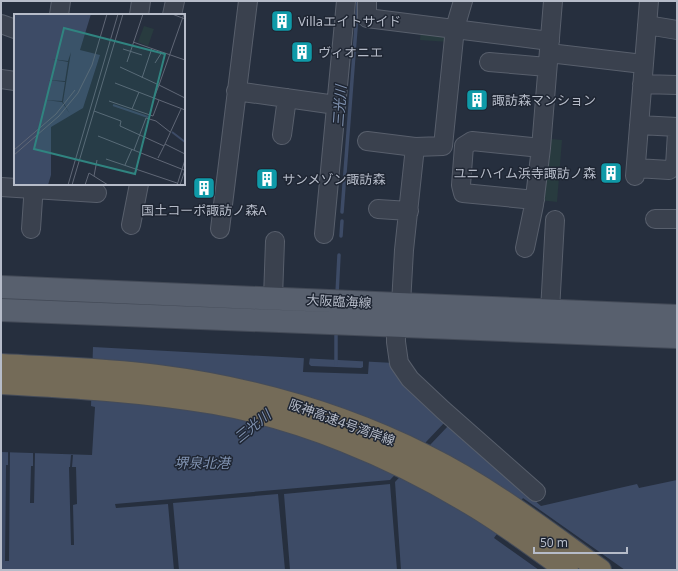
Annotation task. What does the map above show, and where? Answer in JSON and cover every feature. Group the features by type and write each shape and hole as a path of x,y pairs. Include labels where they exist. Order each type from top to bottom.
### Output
{"highway":[{"name":"阪神高速4号湾岸線","path":"1,365 156,376 216,385 276,399 324,413 378,434 427,456 466,478 515,509 600,570"},
{"name":"阪神高速4号湾岸線","path":"1,383 157,394 215,403 276,418 322,433 372,452 467,501 504,525 567,570"}],"main road":[{"name":"大阪臨海線","path":"1,287 677,316"},
{"name":"大阪臨海線","path":"1,310 677,337"}],"street":[{"path":"60,14 61,1"},
{"path":"139,14 141,1"},
{"path":"172,14 175,1"},
{"path":"220,229 248,1 244,1"},
{"path":"324,234 346,1"},
{"path":"367,1 367,18 455,28 548,54 643,64"},
{"path":"374,147 443,146 455,28 462,1"},
{"path":"525,248 535,200 541,148 553,1"},
{"path":"649,1 635,172 669,170 676,166 677,132"},
{"path":"1,24 14,29"},
{"path":"647,25 677,30"},
{"path":"489,62 548,54"},
{"path":"1,80 14,81"},
{"path":"642,84 677,85"},
{"path":"236,91 336,105"},
{"path":"282,135 287,98"},
{"path":"639,125 677,127"},
{"path":"535,200 463,193 461,185 464,146 472,141 541,148"},
{"path":"401,304 404,250 415,147"},
{"path":"132,225 138,185"},
{"path":"1,186 34,186 97,193"},
{"path":"31,229 34,186"},
{"path":"378,209 409,211"},
{"path":"550,311 555,220"},
{"path":"273,298 275,241"},
{"path":"396,325 396,342 399,363 410,379 536,492"}],"green space":[{"path":"421,29 445,31 449,42 420,40"},
{"path":"551,139 562,140 557,202 540,200 544,151 550,151"}],"water":[{"name":"堺泉北港","path":"93,347 394,363 444,423 541,506 637,484 639,488 677,480 677,570 1,570 1,452 92,455 95,407 91,406"}],"pier":[{"path":"304,357 310,357 309,364 311,366 361,368 363,367 363,360 369,360 368,374 303,372"},
{"path":"444,423 448,426 395,482 401,570 397,570 390,484 284,494 290,570 285,570 278,494 173,503 179,570 174,570 168,504 116,508 115,504 390,480"},
{"path":"8,452 10,452 9,561 5,561 6,465 8,465"},
{"path":"33,453 35,453 34,503 30,503 31,466 33,466"},
{"path":"71,455 73,455 72,467 76,467 77,504 73,505 74,545 71,545 69,467"},
{"path":"523,498 625,570 539,570 494,538"}],"waterway":[{"name":"三光川","path":"342,212 358,1"},
{"name":"三光川","path":"341,236 342,221"},
{"name":"三光川","path":"337,294 339,255"},
{"name":"三光川","path":"336,330 336,364"}],"place":[{"name":"Villaエイトサイド","path":"282,21"},
{"name":"ヴィオニエ","path":"302,52"},
{"name":"諏訪森マンション","path":"477,100"},
{"name":"ユニハイム浜寺諏訪ノ森","path":"611,173"},
{"name":"サンメゾン諏訪森","path":"267,179"},
{"name":"国土コーポ諏訪ノ森A","path":"204,188"}]}
